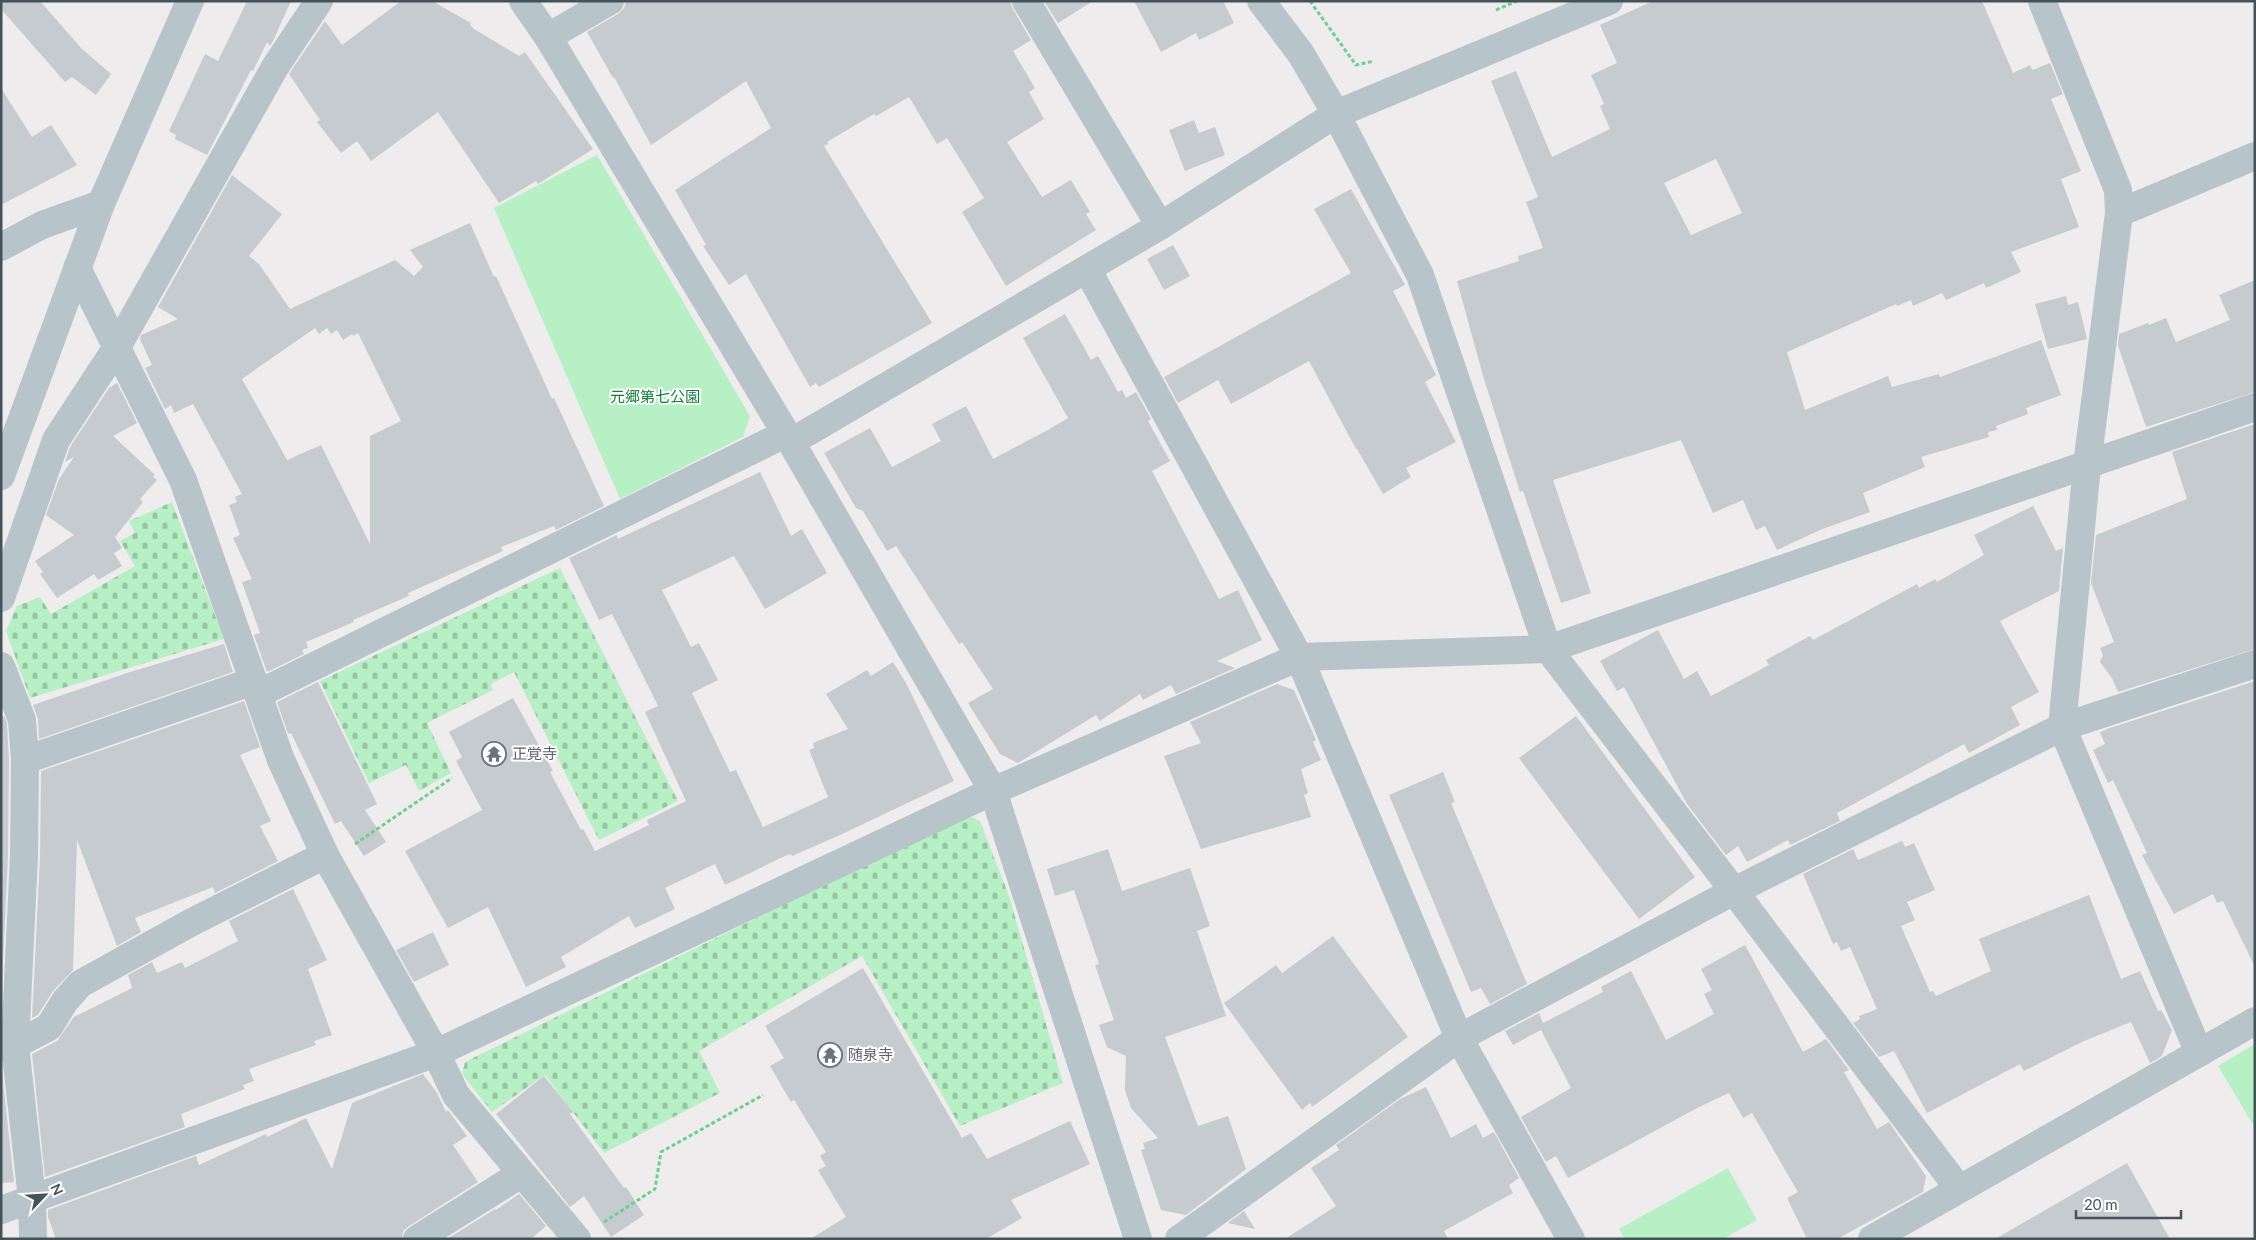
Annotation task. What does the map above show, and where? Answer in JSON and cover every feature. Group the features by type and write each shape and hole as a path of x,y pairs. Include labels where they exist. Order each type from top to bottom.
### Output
{"street":[{"path":"1,476 102,204 190,1"},
{"path":"1,598 56,440 117,347 275,67 319,1"},
{"path":"523,1 548,37 788,438 993,791 1138,1239"},
{"path":"548,37 610,1"},
{"path":"1026,1 1160,226"},
{"path":"1261,1 1301,54 1336,114 1420,276 1548,649 1959,1189"},
{"path":"25,760 256,688 788,438 1088,269 1160,226 1336,114 1608,1"},
{"path":"2042,1 2118,190 2119,213 2087,465 2062,727 2199,1053"},
{"path":"2119,213 2255,156"},
{"path":"1,247 42,225 102,204"},
{"path":"77,268 183,480 281,760 336,851 456,1095 522,1174 588,1232"},
{"path":"1088,269 1300,658 1459,1038 1571,1239"},
{"path":"1,1210 436,1053 993,791 1300,658 1548,649 2255,408"},
{"path":"1179,1239 1459,1038 1734,891 2062,727 2255,664"},
{"path":"1,666 22,720 25,760 24,856 8,1046 32,1199 33,1239"},
{"path":"8,1046 49,1027 65,1001 80,984 192,922 336,851"},
{"path":"1872,1239 2255,1021"},
{"path":"418,1239 522,1174"}],"path":[{"path":"1310,1 1356,65 1378,60"},
{"path":"1491,12 1517,1"},
{"path":"336,851 363,840 452,778"},
{"path":"588,1232 655,1189 661,1152 762,1095"}],"green space":[{"name":"元郷第七公園","path":"597,155 750,416 743,437 620,499 494,208"},
{"path":"172,502 224,639 30,698 6,631 17,606 40,597 51,614 135,566 120,541 135,533 129,521"},
{"path":"560,568 678,801 599,840 514,672 491,684 493,690 427,723 451,773 419,791 406,765 369,783 320,681"},
{"path":"965,815 980,821 1009,896 1063,1083 960,1126 862,956 699,1051 720,1093 604,1153 545,1075 492,1112 462,1074 465,1062"},
{"path":"2255,1044 2255,1128 2218,1066"},
{"path":"1728,1168 1757,1220 1723,1239 1625,1239 1619,1229"}],"building":[{"path":"1,1 40,1 81,48 111,74 96,95 72,77 65,82 1,9"},
{"path":"247,1 291,1 273,41 270,46 267,42 207,155 175,139 176,135 169,131 205,54 218,61"},
{"path":"401,1 432,1 471,23 470,25 474,29 519,56 525,52 593,149 538,184 536,181 499,203 438,112 371,161 357,141 341,153 317,122 320,120 289,74 325,21 342,45"},
{"path":"626,1 1010,1 1031,40 1013,51 1035,88 1029,92 1044,119 1007,142 1042,197 1071,180 1090,212 1086,214 1096,230 1006,286 962,212 984,198 947,138 937,144 909,97 876,116 874,114 827,142 828,144 824,146 932,323 819,387 816,383 810,387 746,274 729,285 703,246 706,245 675,190 771,128 746,81 651,145 587,32 618,14 624,8"},
{"path":"1044,1 1093,1 1058,23"},
{"path":"1134,1 1223,1 1234,23 1199,40 1196,33 1161,52"},
{"path":"1653,1 1982,1 2013,73 2030,65 2032,70 2050,63 2063,94 2051,99 2081,171 2061,179 2079,227 2011,252 2021,272 1986,288 1984,283 1946,300 1942,293 1913,306 1911,300 1897,306 1896,304 1787,352 1805,410 1888,376 1892,387 1939,374 1940,377 2041,340 2061,395 2026,408 2028,414 1996,426 1997,430 1988,432 1989,437 1921,457 1925,467 1863,493 1870,512 1820,530 1777,550 1765,526 1756,530 1743,500 1713,513 1681,440 1553,480 1591,593 1561,603 1523,491 1520,492 1483,376 1457,281 1519,261 1518,256 1543,248 1526,202 1538,197 1491,81 1516,71 1552,157 1610,129 1600,106 1604,104 1591,75 1617,63 1600,25","holes":["1716,159 1742,213 1691,235 1664,183"]},
{"path":"1,88 32,137 51,125 77,165 1,205"},
{"path":"1194,120 1199,133 1215,127 1225,155 1185,171 1169,130"},
{"path":"232,175 282,214 249,256 259,264 290,309 395,260 414,276 423,267 410,250 470,223 604,506 556,530 554,526 501,547 503,551 408,593 409,596 353,620 354,622 306,642 308,648 302,650 304,654 267,672 254,635 260,633 242,582 252,579 233,538 240,535 229,505 237,502 235,497 242,494 193,404 174,413 171,405 165,409 145,368 152,365 140,339 141,335 178,319 158,307","holes":["315,328 319,334 327,328 331,334 337,330 343,340 352,334 353,336 358,333 401,421 370,436 370,544 321,445 287,460 242,379"]},
{"path":"1351,189 1405,285 1393,291 1436,375 1425,382 1456,442 1406,468 1411,477 1383,494 1356,449 1309,361 1231,404 1218,380 1178,403 1164,377 1351,273 1314,209"},
{"path":"1173,245 1190,276 1164,290 1147,259"},
{"path":"2255,280 2255,392 2146,427 2118,346 2119,334 2166,318 2176,342 2230,320 2219,295"},
{"path":"2066,296 2068,305 2078,302 2087,339 2048,349 2035,304"},
{"path":"1065,314 1091,360 1098,356 1118,392 1122,390 1126,398 1136,392 1151,419 1148,421 1170,461 1152,471 1219,599 1238,590 1262,640 1217,661 1235,668 1176,694 1171,685 1143,700 1140,694 1100,721 1096,715 1018,763 1000,754 968,703 993,689 962,642 959,644 896,546 887,551 863,511 856,508 824,453 870,428 892,467 941,441 932,424 966,406 993,459 1048,430 1068,418 1023,338"},
{"path":"117,383 137,423 113,436 155,475 153,477 157,480 140,499 143,502 115,537 122,548 114,553 122,566 98,580 94,574 57,598 40,574 43,572 35,561 74,535 46,515 59,479 74,457 65,462 70,447 109,388"},
{"path":"2255,424 2255,649 2118,692 2112,678 2100,662 2103,655 2100,648 2114,642 2091,583 2096,535 2187,499 2172,452"},
{"path":"760,472 791,536 802,529 827,573 765,609 734,556 662,590 691,647 699,643 718,680 692,693 730,772 736,770 763,827 828,797 809,750 814,748 813,743 848,729 826,694 867,670 871,676 893,662 906,683 954,781 840,835 792,856 791,854 787,855 725,885 715,864 665,888 675,909 635,928 629,916 561,957 566,967 526,987 488,907 448,928 405,851 482,810 456,761 462,757 449,732 513,698 553,771 550,772 581,830 583,829 595,851 649,825 647,820 686,801 645,712 658,706 612,614 599,620 569,558 617,535 618,539"},
{"path":"2033,506 2056,551 2063,548 2059,591 2000,621 2039,692 2011,707 2020,725 1969,753 1964,744 1837,813 1840,821 1790,845 1788,840 1747,862 1738,846 1726,855 1687,804 1624,687 1617,691 1600,661 1658,630 1684,679 1697,671 1711,696 1769,665 1766,660 1810,636 1813,640 1917,584 1919,588 1935,579 1937,582 1984,555 1974,535"},
{"path":"224,644 233,672 39,739 38,719 33,705 130,672"},
{"path":"2255,681 2255,967 2223,901 2217,903 2213,894 2174,914 2142,855 2147,853 2113,780 2108,783 2093,750 2105,744 2100,732"},
{"path":"318,682 377,804 365,810 386,842 364,856 341,821 335,824 291,733 288,734 277,702"},
{"path":"1277,684 1294,690 1316,740 1313,742 1321,760 1301,769 1308,793 1304,795 1311,817 1201,849 1164,756 1201,743 1190,722"},
{"path":"244,701 260,747 240,755 271,821 260,826 278,861 215,893 213,887 135,918 141,932 117,946 77,840 73,970 53,991 38,1015 32,1018 40,857 41,771"},
{"path":"4,716 7,723 9,760 8,856 1,1005 1,717"},
{"path":"1576,716 1695,877 1639,919 1519,758"},
{"path":"1443,772 1455,802 1451,803 1527,984 1490,1004 1481,988 1471,992 1389,795"},
{"path":"1902,841 1905,847 1914,843 1935,890 1907,902 1915,920 1901,926 1930,992 1933,991 1936,996 1991,971 1979,939 2089,895 2121,979 2140,971 2158,1011 2161,1010 2172,1030 2162,1056 2150,1063 2131,1022 2084,1041 2024,1071 2020,1064 1927,1113 1894,1051 1879,1057 1853,1023 1860,1019 1859,1016 1877,1009 1850,947 1841,951 1837,942 1833,944 1803,874 1853,849 1858,860"},
{"path":"1108,849 1122,891 1190,868 1210,926 1197,931 1226,1016 1165,1037 1198,1126 1228,1116 1246,1169 1186,1215 1161,1210 1141,1150 1145,1149 1143,1143 1158,1138 1131,1108 1125,1090 1126,1056 1107,1047 1099,1025 1114,1020 1095,965 1099,964 1074,890 1055,896 1047,869"},
{"path":"293,889 327,960 308,969 332,1035 314,1041 316,1045 249,1069 254,1081 243,1085 245,1089 181,1114 185,1127 45,1177 32,1054 57,1041 74,1017 132,988 128,975 152,962 157,973 182,962 185,968 238,941 229,921"},
{"path":"433,932 449,965 414,982 396,950"},
{"path":"1333,936 1408,1037 1312,1107 1310,1103 1302,1110 1224,1003 1276,965 1282,973"},
{"path":"1745,945 1803,1052 1826,1039 1849,1070 1844,1072 1877,1129 1889,1122 1926,1176 1923,1192 1837,1239 1807,1239 1787,1198 1798,1192 1752,1113 1743,1118 1729,1093 1699,1107 1568,1178 1556,1156 1546,1162 1521,1117 1571,1088 1541,1030 1513,1045 1505,1031 1539,1013 1543,1023 1603,992 1601,987 1631,971 1666,1040 1714,1014 1704,994 1712,990 1701,969"},
{"path":"863,968 962,1138 971,1133 987,1159 1070,1121 1090,1164 1011,1200 1022,1218 986,1239 810,1239 846,1217 818,1170 826,1166 820,1156 826,1152 794,1100 791,1102 770,1066 784,1058 765,1026"},
{"path":"1,1063 14,1182 1,1183"},
{"path":"423,1074 437,1093 446,1112 448,1110 467,1136 453,1145 478,1182 409,1226 403,1231 402,1239 56,1239 48,1217 48,1210 196,1156 199,1165 266,1134 267,1137 306,1118 332,1169 352,1103"},
{"path":"544,1076 573,1112 570,1114 624,1188 626,1187 644,1215 611,1237 584,1196 570,1207 496,1114"},
{"path":"1426,1087 1451,1138 1476,1124 1483,1138 1494,1132 1519,1178 1509,1185 1513,1193 1444,1231 1448,1239 1285,1239 1336,1206 1311,1168 1339,1150 1336,1145 1400,1099"},
{"path":"2127,1163 2170,1239 1995,1239"},
{"path":"519,1194 546,1226 531,1239 447,1239 496,1210"},
{"path":"1244,1211 1255,1229 1228,1223"}],"place":[{"name":"正覚寺","path":"494,754"},
{"name":"随泉寺","path":"830,1055"}]}
